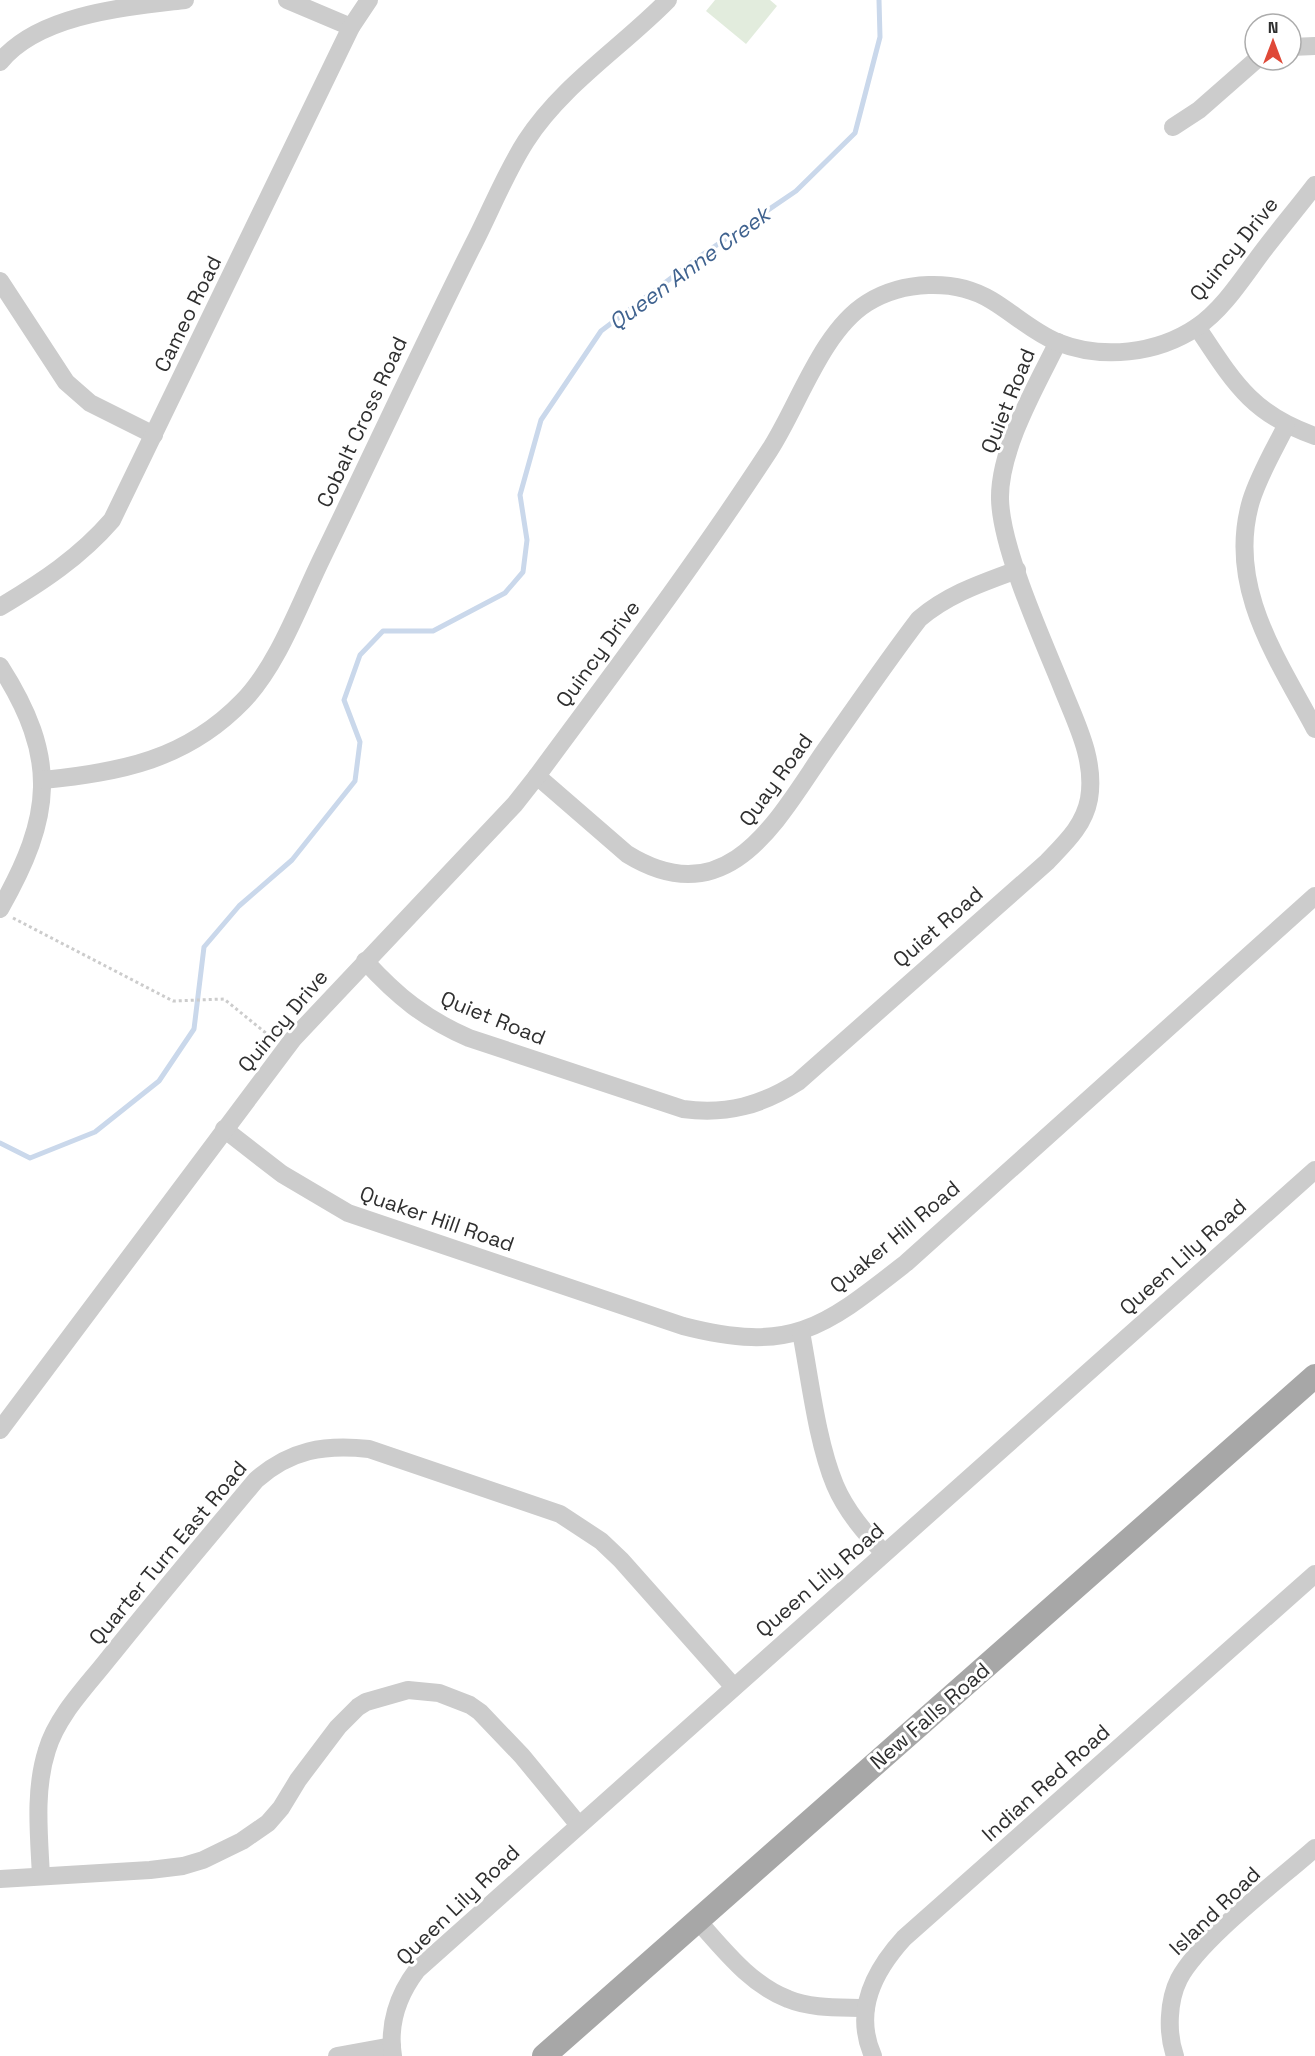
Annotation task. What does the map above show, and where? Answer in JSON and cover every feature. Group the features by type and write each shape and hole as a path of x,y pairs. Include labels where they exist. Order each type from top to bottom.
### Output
{"main road":[{"name":"New Falls Road","path":"544,2056 1315,1376"}],"street":[{"path":"0,62 26,37 54,25 88,15 185,0"},
{"path":"287,0 351,27"},
{"name":"Cameo Road","path":"0,607 46,579 97,537 112,520 351,27 369,0"},
{"name":"Cobalt Cross Road","path":"43,780 119,770 167,756 202,735 244,700 279,645 507,172 527,140 573,87 668,0"},
{"path":"1173,127 1199,110 1243,71"},
{"name":"Quincy Drive","path":"0,1430 285,1048 507,812 537,776 720,525 771,448 826,348 844,324 865,304 905,288 945,286 988,298 1058,342 1115,352 1136,351 1159,345 1197,327 1211,315 1240,282 1315,185"},
{"path":"0,281 66,382 90,403 154,435"},
{"path":"1197,327 1229,376 1249,398 1286,426 1315,436"},
{"name":"Quiet Road","path":"365,961 388,986 436,1023 469,1038 684,1109 708,1112 753,1106 798,1082 1047,862 1068,841 1082,819 1089,798 1088,759 1076,720 1017,570 1002,512 1001,486 1015,437 1058,342"},
{"path":"1286,426 1251,501 1244,560 1254,611 1265,637 1315,729"},
{"name":"Quay Road","path":"537,776 627,855 643,864 678,873 703,872 724,866 746,854 777,822 920,618 935,605 966,589 1017,570"},
{"path":"0,666 23,705 39,755 43,780 41,805 30,851 5,913"},
{"name":"Quaker Hill Road","path":"224,1130 312,1194 367,1220 683,1326 718,1335 753,1339 801,1332 819,1325 852,1305 906,1263 1315,896"},
{"name":"Queen Lily Road","path":"393,2051 393,2022 399,2002 417,1970 578,1824 1315,1170"},
{"path":"801,1332 828,1465 836,1487 864,1532 884,1553"},
{"name":"Quarter Turn East Road","path":"41,1876 38,1826 40,1779 47,1749 56,1729 131,1629 256,1480 274,1464 317,1448 343,1446 369,1449 560,1514 601,1541 621,1560 733,1686"},
{"name":"Indian Red Road","path":"873,2056 867,2034 866,2008 876,1974 904,1938 1315,1574"},
{"path":"0,1879 183,1866 242,1841 268,1822 281,1808 318,1753 358,1707 408,1690 439,1693 470,1705 522,1756 578,1824"},
{"name":"Island Road","path":"1175,2056 1170,2031 1172,2002 1181,1977 1196,1955 1229,1923 1315,1848"},
{"path":"698,1921 735,1963 762,1985 787,1999 831,2007 866,2008"},
{"path":"336,2056 393,2051"}],"path":[{"path":"5,913 173,1001 224,999 285,1048"}],"green space":[{"path":"715,0 770,0 777,6 746,44 706,11"}],"waterway":[{"name":"Queen Anne Creek","path":"0,1143 30,1158 95,1132 159,1081 194,1029 204,947 239,906 292,860 355,781 360,742 344,700 360,655 383,631 433,631 505,593 523,572 527,540 520,495 541,420 601,331 699,257 796,191 855,133 880,37 879,0"}]}
